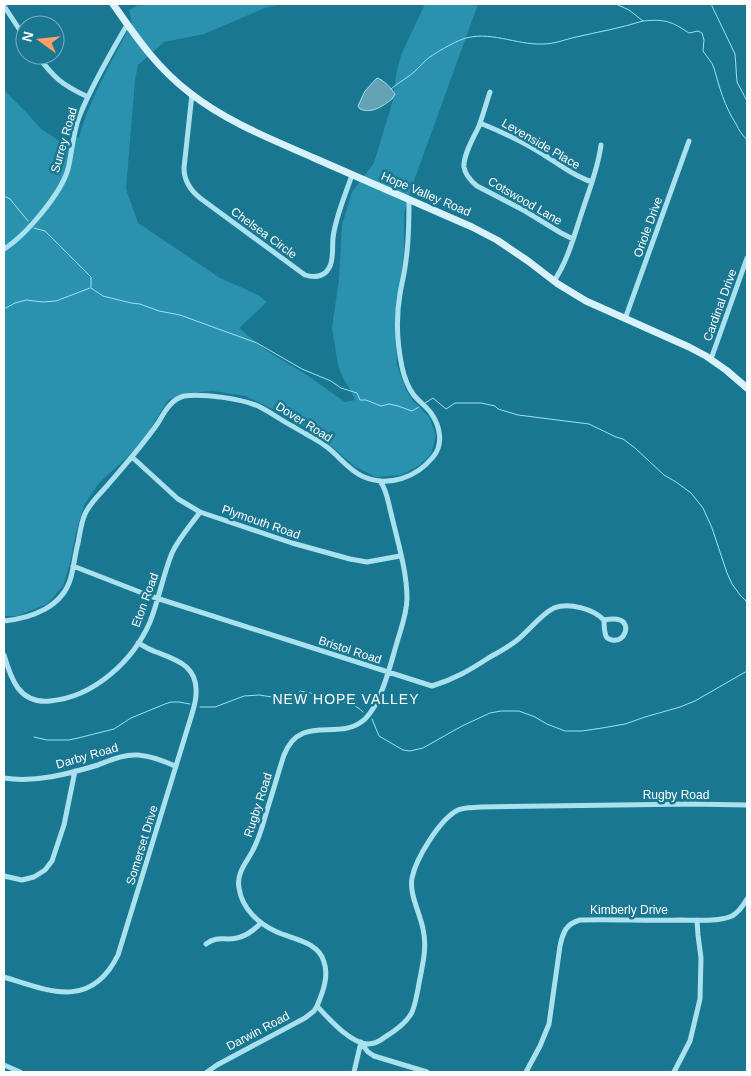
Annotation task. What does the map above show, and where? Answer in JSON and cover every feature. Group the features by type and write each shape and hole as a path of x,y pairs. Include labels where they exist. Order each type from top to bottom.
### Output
{"main road":[{"name":"Hope Valley Road","path":"114,4 127,25 153,59 176,81 216,112 242,126 352,175 472,226 515,252 554,281 586,301 689,347 711,359 747,388"}],"street":[{"path":"4,6 15,23"},
{"name":"Surrey Road","path":"4,249 30,227 62,183 71,158 76,125 88,97 127,25"},
{"path":"45,65 53,76 88,97"},
{"name":"Cotswood Lane","path":"490,92 465,159 464,167 467,175 477,186 574,239"},
{"name":"Chelsea Circle","path":"192,94 184,168 185,178 189,187 200,198 305,275 317,277 330,268 334,232 352,175"},
{"name":"Levenside Place","path":"480,123 530,146 577,177 592,182"},
{"name":"Oriole Drive","path":"626,319 689,141"},
{"path":"554,281 566,260 574,239 600,156 601,145"},
{"name":"Dover Road","path":"4,621 33,615 54,604 61,596 68,586 74,566 84,514 132,457 174,402 184,396 215,396 260,407 318,441 365,478 380,481 401,479 414,474 435,455 440,445 438,428 431,413 410,388 400,355 398,335 399,300 407,248 409,199"},
{"name":"Cardinal Drive","path":"711,359 745,272 747,258"},
{"name":"Plymouth Road","path":"132,457 178,499 200,512 292,543 356,561 367,562 400,556"},
{"name":"Rugby Road","path":"317,1006 325,979 325,963 322,956 312,946 278,933 255,918 243,902 238,881 260,835 287,748 297,736 306,732 355,726 360,723 372,709 388,673 407,606 407,598 405,576 384,486 380,481"},
{"name":"Eton Road","path":"4,655 11,679 20,692 36,701 51,701 73,696 102,680 127,658 138,643 150,621 173,550 200,512"},
{"name":"Bristol Road","path":"74,566 157,598 432,686 461,676 515,642 554,608 578,607 593,612 604,620 615,619 623,622 625,626 624,636 620,640 609,639 606,636 604,620"},
{"name":"Somerset Drive","path":"4,977 49,991 75,991 91,986 100,979 109,970 118,955 195,702 196,688 195,680 187,667 180,661 138,643"},
{"name":"Darby Road","path":"4,778 17,780 33,779 76,771 120,757 136,755 150,757 175,766"},
{"path":"4,876 22,880 34,877 45,870 52,861 64,825 76,771"},
{"name":"Rugby Road","path":"361,1042 372,1044 382,1040 401,1025 412,1012 416,1000 425,943 424,930 412,888 412,878 418,860 438,828 458,810 481,807 747,805"},
{"name":"Kimberly Drive","path":"526,1072 540,1046 548,1024 562,935 570,924 580,920 719,919 737,913 747,899"},
{"path":"674,1072 690,1041 700,999 701,958 697,920"},
{"path":"206,944 217,938 238,938 247,935 261,923"},
{"path":"317,1006 335,1025 346,1034 361,1042 368,1052 374,1056 427,1072"},
{"name":"Darwin Road","path":"207,1072 305,1018 317,1006"},
{"path":"354,1072 361,1042"},
{"path":"4,1065 20,1072"}],"shaded area":[{"path":"140,4 281,4 265,8 204,34 164,42 138,65 135,80 126,189 138,223 220,278 258,295 267,302 239,328 267,351 305,374 345,402 355,400 338,365 332,328 339,279 342,225 352,192 374,163 393,100 401,55 425,4 478,4 404,213 404,251 395,327 397,365 406,390 413,401 429,417 436,435 431,454 420,465 401,475 376,477 354,466 310,430 245,396 213,391 185,393 168,400 146,436 99,483 84,505 63,586 47,604 17,616 4,616 4,90 41,129 58,140 67,142 79,137 89,108 132,22 129,10"},
{"path":"377,78 385,82 395,94 392,99 377,109 369,111 360,109 358,106 365,91"}],"waterway":[{"path":"616,4 629,10 643,21 657,20 668,22 689,33 698,31 702,33 704,40 703,51 713,66 728,110 747,140"},
{"path":"711,4 735,54 737,82 747,101"},
{"path":"391,89 412,74 429,57 463,39 483,36 532,44 547,44 643,21"},
{"path":"4,196 10,199 28,221"},
{"path":"34,228 45,231 91,277 91,287"},
{"path":"4,309 26,300 56,301 90,288"},
{"path":"91,288 103,296 180,315 257,343 302,369 331,381 341,388 357,393 360,400 366,400 381,406 389,404 412,411 419,407"},
{"path":"425,403 433,398 446,409 455,403 481,403 518,415 589,424 623,439 664,475 691,493 703,508 732,584 747,602"},
{"path":"372,719 379,736 403,750 410,751 423,748 490,713 501,711 519,711 565,731 582,731 625,724 680,707 695,701 747,671"},
{"path":"200,707 215,707 244,696 259,695 292,700 300,691 337,699 355,706 363,712"},
{"path":"34,737 47,740 69,740 114,729 131,718 171,702 190,704"}],"district":[{"name":"NEW HOPE VALLEY","path":"346,699"}]}
